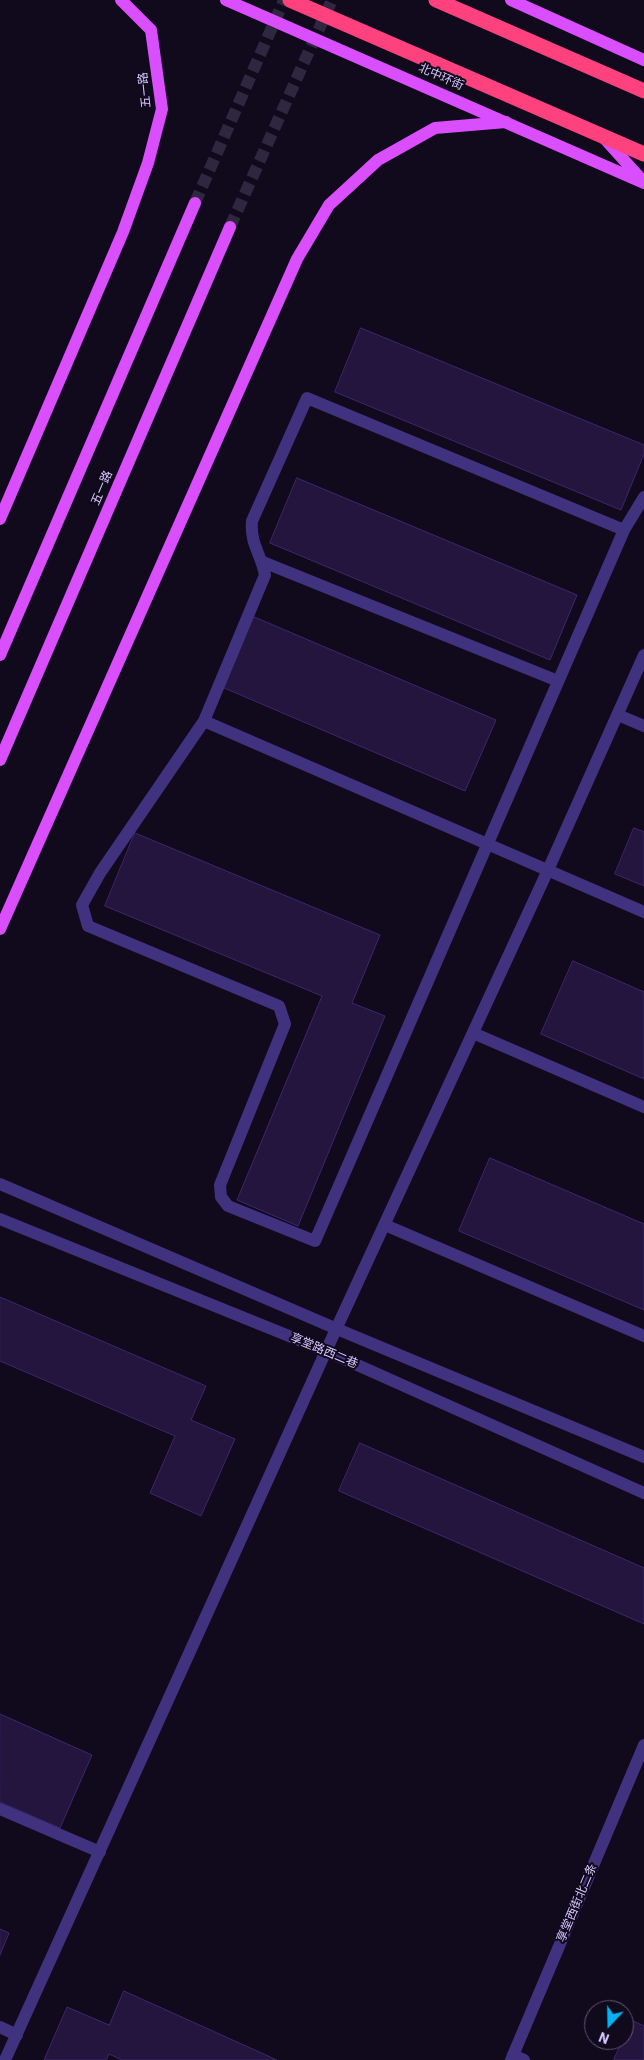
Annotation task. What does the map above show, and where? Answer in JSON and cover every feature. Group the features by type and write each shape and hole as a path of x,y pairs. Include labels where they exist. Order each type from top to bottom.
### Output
{"highway":[{"name":"北中环街","path":"290,0 644,154"},
{"path":"436,0 644,92"}],"main road":[{"name":"五一路","path":"0,519 123,232 148,163 162,109 151,30 121,0"},
{"name":"北中环街","path":"226,0 644,183"},
{"path":"510,0 644,60"},
{"path":"533,0 543,14"},
{"path":"0,929 297,259 329,204 378,160 435,128 506,122"},
{"path":"604,137 644,183"},
{"path":"0,655 195,203"},
{"name":"五一路","path":"0,760 230,227"}],"street":[{"path":"624,530 306,398 252,521 251,536 263,562 265,575 204,721 100,873 82,905 88,926 279,1006 285,1024 220,1186 220,1197 228,1206 314,1241 624,530 644,497"},
{"path":"263,562 558,681"},
{"path":"5,2060 326,1351 548,870 644,655"},
{"path":"618,715 644,726"},
{"path":"204,721 644,912"},
{"path":"473,1033 644,1107"},
{"name":"享堂路西二巷","path":"0,1184 337,1330 644,1457"},
{"name":"享堂路西二巷","path":"0,1219 326,1351 644,1493"},
{"path":"385,1225 644,1336"},
{"name":"享堂西街北二条","path":"516,2058 644,1745"},
{"path":"0,1810 100,1852"},
{"path":"0,2027 17,2035"}],"building":[{"path":"361,328 644,445 644,454 621,510 335,392"},
{"path":"297,478 577,595 550,660 270,543"},
{"path":"245,613 496,720 465,791 215,684"},
{"path":"634,828 644,832 644,886 615,874"},
{"path":"135,833 380,935 352,1003 385,1016 298,1226 237,1200 322,996 105,906"},
{"path":"573,961 644,992 644,1079 541,1034"},
{"path":"490,1158 644,1224 644,1310 459,1231"},
{"path":"0,1297 206,1386 191,1420 235,1439 201,1516 150,1493 175,1436 0,1361"},
{"path":"360,1443 644,1568 644,1624 339,1491"},
{"path":"0,1714 92,1755 60,1828 0,1802"},
{"path":"0,1929 9,1933 0,1955"},
{"path":"124,1991 277,2060 122,2060 109,2054 106,2060 44,2060 67,2007 109,2025"},
{"path":"634,2021 644,2026 644,2060 614,2060 618,2050 634,2050"}],"tunnel":[{"path":"195,203 284,0"},
{"path":"230,227 332,0"}]}
